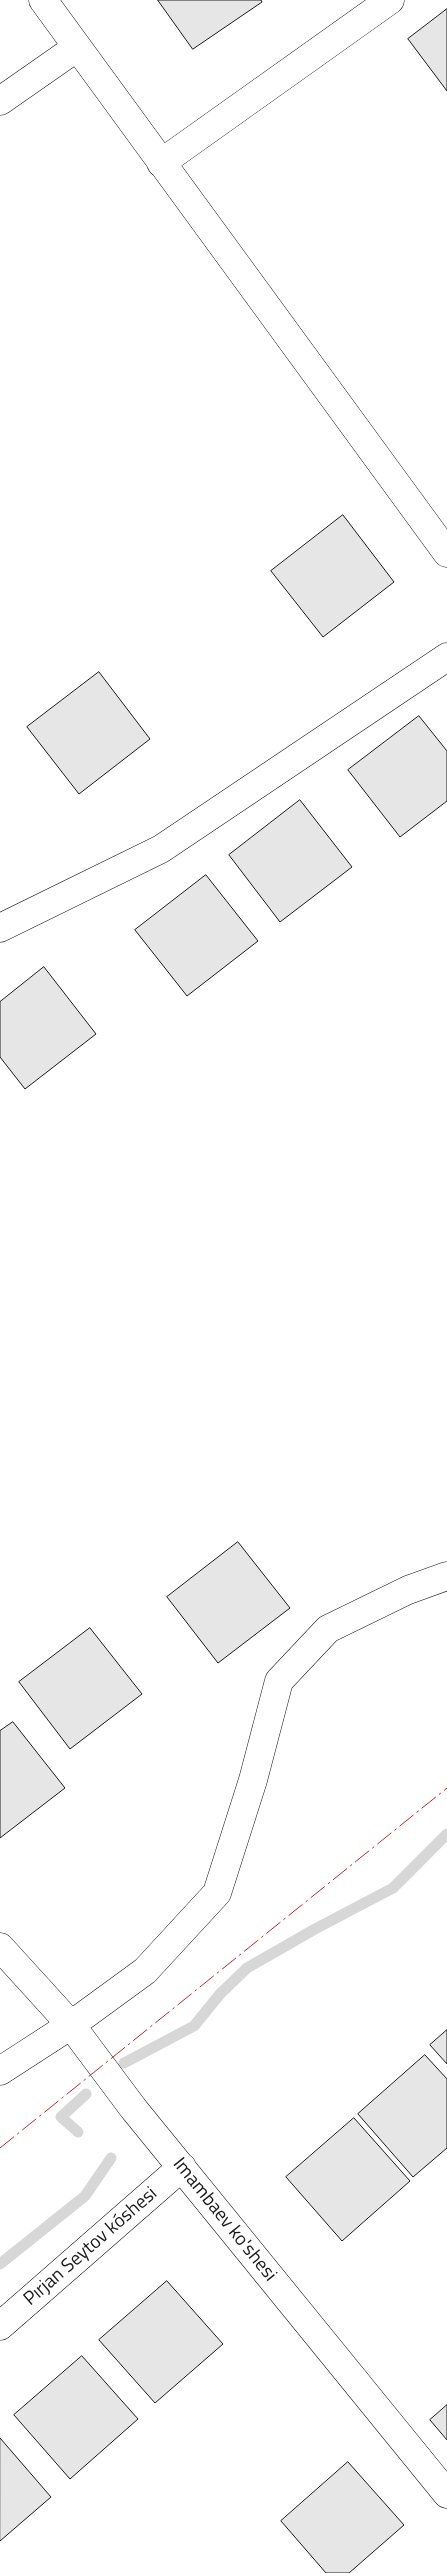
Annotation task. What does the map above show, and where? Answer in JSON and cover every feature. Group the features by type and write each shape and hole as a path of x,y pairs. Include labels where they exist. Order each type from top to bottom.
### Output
{"street":[{"path":"43,0 76,48 447,553"},
{"path":"161,163 390,0"},
{"path":"0,101 76,48"},
{"path":"0,928 160,849 447,657"},
{"path":"0,2071 71,2025 145,1971 218,1893 253,1780 279,1681 328,1629 408,1590 447,1576"},
{"name":"Imambaev ko'shesi","path":"0,1947 71,2025 132,2108 447,2494"},
{"name":"Pırjan Seytov kóshesi","path":"0,2326 182,2168"}],"building":[{"path":"158,0 261,0 262,2 193,49"},
{"path":"447,9 447,91 408,39"},
{"path":"343,515 394,582 323,637 271,571"},
{"path":"99,672 150,739 79,794 27,727"},
{"path":"419,716 447,751 447,801 400,837 348,770"},
{"path":"300,800 352,867 280,922 229,855"},
{"path":"206,875 258,941 187,996 135,930"},
{"path":"44,967 96,1034 25,1089 0,1057 0,1002"},
{"path":"238,1542 290,1608 218,1663 167,1597"},
{"path":"90,1628 142,1694 70,1749 19,1682"},
{"path":"13,1722 65,1788 0,1838 0,1731"},
{"path":"447,2030 447,2064 430,2045"},
{"path":"425,2055 447,2079 447,2148 413,2177 358,2114"},
{"path":"354,2118 410,2181 342,2241 286,2177"},
{"path":"167,2281 223,2344 155,2403 99,2340"},
{"path":"82,2356 138,2419 70,2479 14,2415"},
{"path":"447,2405 447,2440 430,2420"},
{"path":"0,2438 51,2497 0,2541"},
{"path":"348,2462 404,2525 349,2573 326,2573 281,2521"}],"waterway":[{"path":"124,2063 194,2026 220,1994 247,1968 315,1929 393,1888 447,1834"},
{"path":"78,2132 61,2117 86,2094"},
{"path":"0,2264 85,2196 111,2158"}],"power":[{"path":"0,2148 447,1788"}]}
